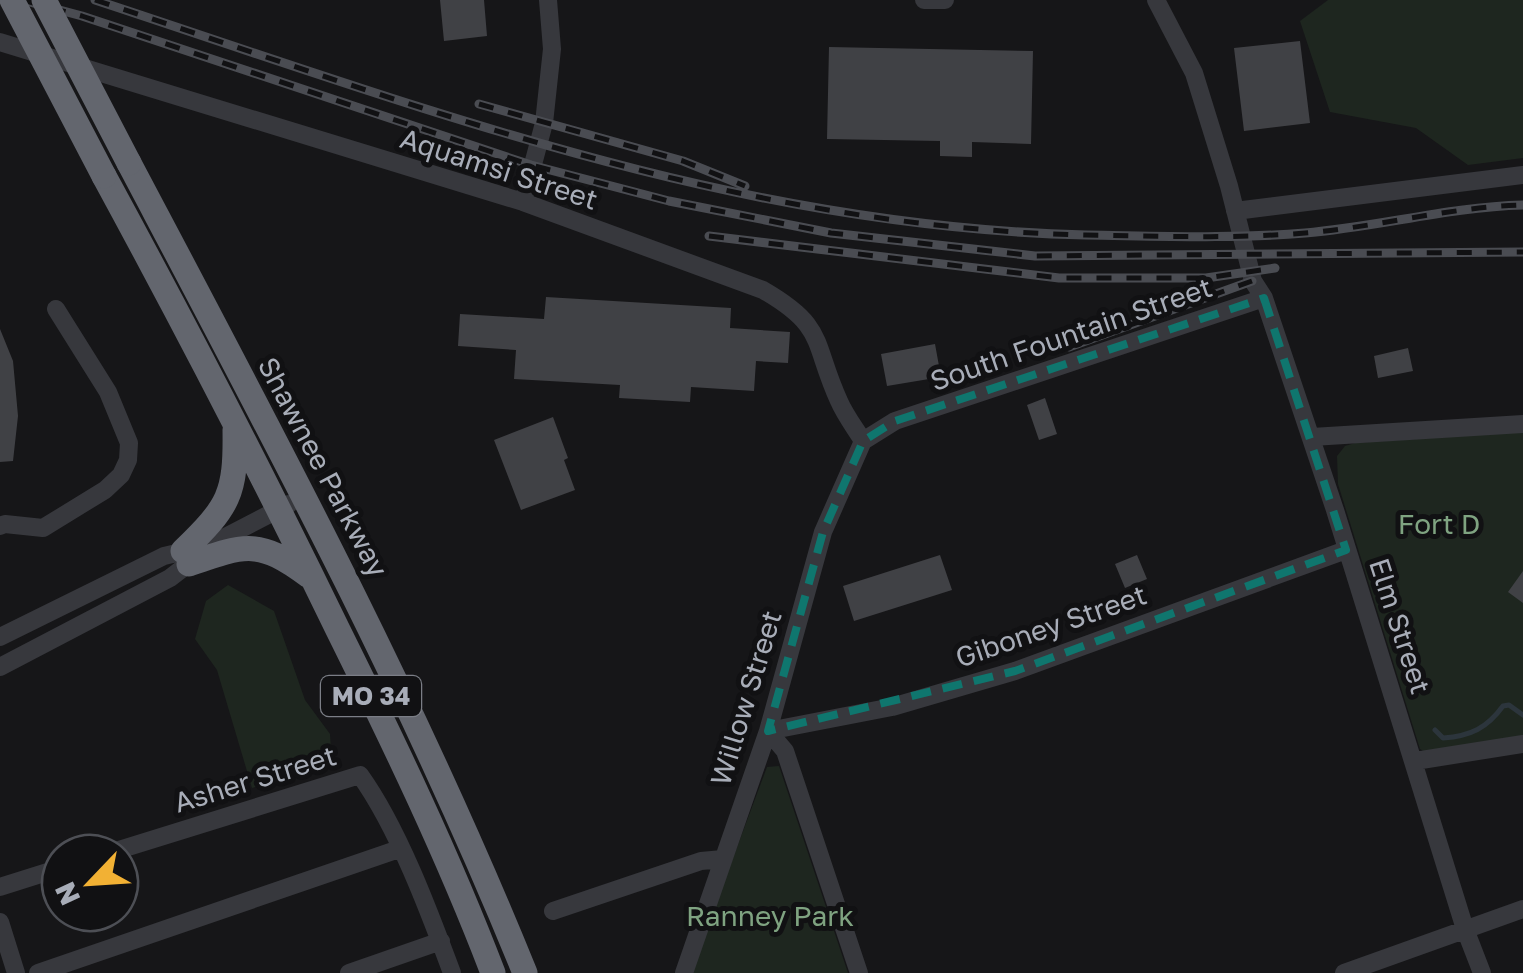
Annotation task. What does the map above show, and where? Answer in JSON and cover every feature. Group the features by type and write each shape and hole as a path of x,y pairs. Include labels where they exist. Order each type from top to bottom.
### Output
{"highway":[{"name":"Shawnee Parkway","path":"12,0 279,508 437,833 493,973"},
{"name":"Shawnee Parkway","path":"44,0 366,615 457,810 525,973"},
{"path":"186,557 230,496 236,466 235,425"},
{"path":"186,557 258,548 284,558 314,580"}],"street":[{"path":"522,202 544,122 552,50 548,0"},
{"path":"924,0 944,0"},
{"name":"Elm Street","path":"1156,0 1194,73 1253,281 1264,298 1312,437 1482,973"},
{"name":"Aquamsi Street","path":"0,42 522,202 763,290 794,308 811,327 839,402 863,441"},
{"path":"1235,210 1523,175"},
{"name":"South Fountain Street","path":"863,441 895,421 1264,298"},
{"path":"0,526 44,528 104,490 122,475 128,460 129,443 108,392 56,309"},
{"path":"1312,437 1523,424"},
{"name":"Willow Street","path":"684,973 768,731 823,532 863,441"},
{"path":"0,666 170,578 186,557 305,496"},
{"name":"Giboney Street","path":"768,731 892,707 1015,671 1346,550"},
{"path":"0,638 164,556 186,557"},
{"path":"768,731 785,750 860,973"},
{"path":"1416,760 1523,744"},
{"name":"Asher Street","path":"140,844 360,774 400,849"},
{"path":"38,973 400,849 452,973"},
{"path":"554,910 700,860 723,860"},
{"path":"0,887 40,874"},
{"path":"1344,973 1523,909"},
{"path":"0,922 16,973"},
{"path":"349,973 440,942"}],"highlighted area":[{"path":"1264,298 1346,550 1015,671 768,731 823,532 863,441 895,421"}],"green space":[{"path":"1328,0 1523,0 1523,158 1468,165 1416,128 1330,112 1300,21"},
{"name":"Fort D","path":"1523,432 1523,737 1430,755 1420,749 1338,484 1337,456 1345,446 1355,443"},
{"path":"228,585 274,611 305,700 330,734 332,765 252,788 217,670 195,639 206,601"},
{"name":"Ranney Park","path":"779,766 848,973 690,973 767,767"}],"building":[{"path":"440,0 484,0 487,36 444,41"},
{"path":"1300,41 1310,123 1244,131 1234,48"},
{"path":"829,47 1033,51 1031,144 972,142 972,157 940,156 940,141 827,139"},
{"path":"546,297 731,308 730,328 790,332 788,363 756,361 754,391 691,387 690,402 619,398 620,385 514,379 516,350 458,346 460,314 544,319"},
{"path":"0,329 13,361 18,416 13,461 0,462"},
{"path":"935,344 941,377 887,386 881,354"},
{"path":"1408,348 1413,371 1378,378 1374,356"},
{"path":"1045,398 1057,434 1039,440 1027,405"},
{"path":"553,417 575,490 521,510 494,440"},
{"path":"940,555 952,590 854,621 843,586"},
{"path":"1137,555 1147,579 1125,588 1115,564"},
{"path":"1523,571 1523,603 1508,592"}],"waterway":[{"path":"1435,730 1443,738 1470,733 1491,720 1503,706 1509,705 1523,715"}],"railway":[{"path":"22,0 82,16 531,165 669,201 831,233 1035,256 1523,252"},
{"path":"95,0 460,120 582,155 705,186 829,210 956,227 1086,235 1223,237 1332,230 1468,209 1523,205"},
{"path":"479,104 683,161 745,186"},
{"path":"709,236 1059,278 1206,278 1275,268"},
{"path":"1069,347 1252,281"}]}
